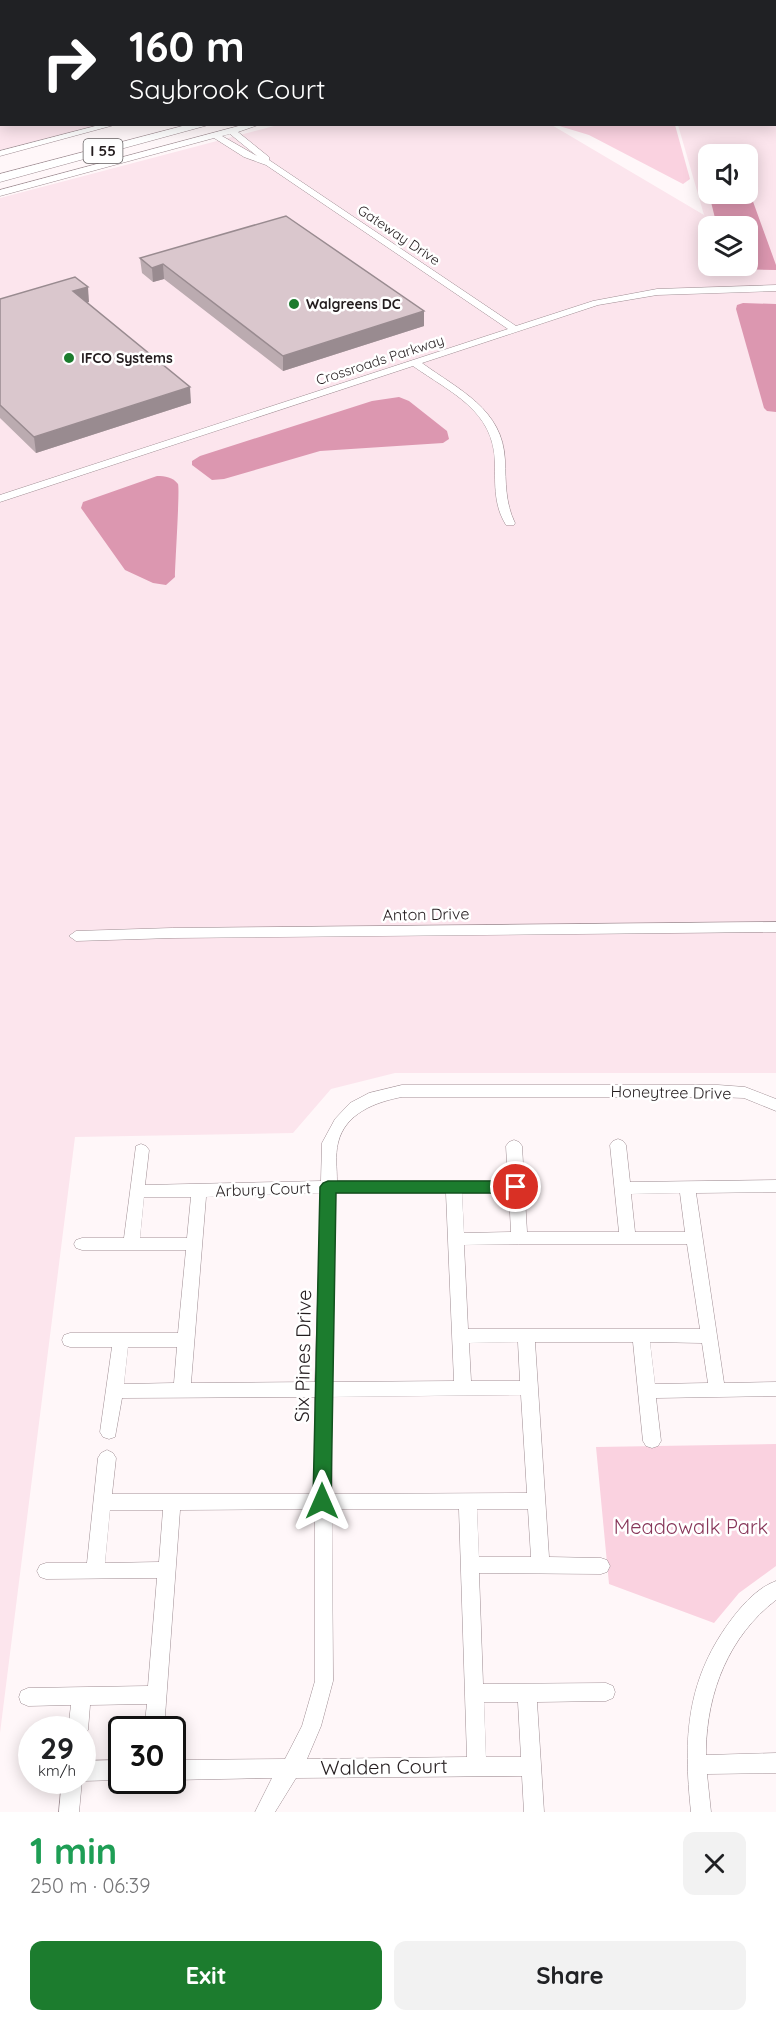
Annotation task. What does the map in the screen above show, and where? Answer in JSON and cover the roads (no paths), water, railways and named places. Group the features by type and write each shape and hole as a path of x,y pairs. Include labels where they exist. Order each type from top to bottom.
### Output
{"highway":[{"name":"I 55","path":"0,166 36,159 161,126"},
{"name":"I 55","path":"0,178 198,126"}],"street":[{"path":"0,154 106,126"},
{"path":"0,193 250,126"},
{"name":"Gateway Drive","path":"232,131 269,163"},
{"name":"Gateway Drive","path":"215,135 247,155 269,163 514,329"},
{"name":"Crossroads Parkway","path":"0,499 596,303 657,292 776,288"},
{"path":"415,363 477,409 492,425 497,444 503,512 510,523"},
{"name":"Anton Drive","path":"76,936 776,927"},
{"name":"Six Pines Drive","path":"265,1812 276,1787 291,1768 314,1723 324,1681 323,1391 330,1143 340,1123 355,1107 374,1097 402,1091 563,1091"},
{"name":"Honeytree Drive","path":"563,1091 718,1091 745,1093 776,1105"},
{"path":"618,1145 628,1238"},
{"path":"514,1146 519,1238"},
{"path":"131,1244 141,1150"},
{"path":"687,1186 717,1390"},
{"path":"623,1188 776,1186"},
{"name":"Arbury Court","path":"136,1191 328,1187 516,1187"},
{"path":"454,1187 463,1388"},
{"name":"Arbury Court","path":"182,1391 199,1191"},
{"path":"456,1239 694,1238"},
{"path":"82,1244 194,1244"},
{"path":"526,1335 541,1565"},
{"path":"641,1335 652,1441"},
{"path":"460,1336 708,1336"},
{"path":"70,1340 186,1340"},
{"path":"109,1432 120,1340"},
{"path":"115,1391 529,1388"},
{"path":"647,1391 776,1389"},
{"path":"95,1571 107,1458"},
{"path":"468,1501 477,1766"},
{"path":"102,1502 536,1501"},
{"path":"155,1716 172,1502"},
{"path":"470,1565 600,1566"},
{"path":"46,1571 167,1570"},
{"path":"701,1812 696,1765 697,1729 703,1694 728,1640 746,1616 765,1596 776,1589"},
{"path":"474,1693 606,1692"},
{"path":"526,1693 534,1812"},
{"path":"28,1697 157,1695"},
{"path":"80,1716 82,1696"},
{"path":"696,1765 776,1763"},
{"name":"Walden Court","path":"186,1770 531,1766"},
{"path":"69,1812 71,1794"}],"place":[{"name":"Walgreens DC","path":"294,304"},
{"name":"IFCO Systems","path":"69,358"}],"park label":[{"name":"Meadowalk Park","path":"691,1527"}]}
